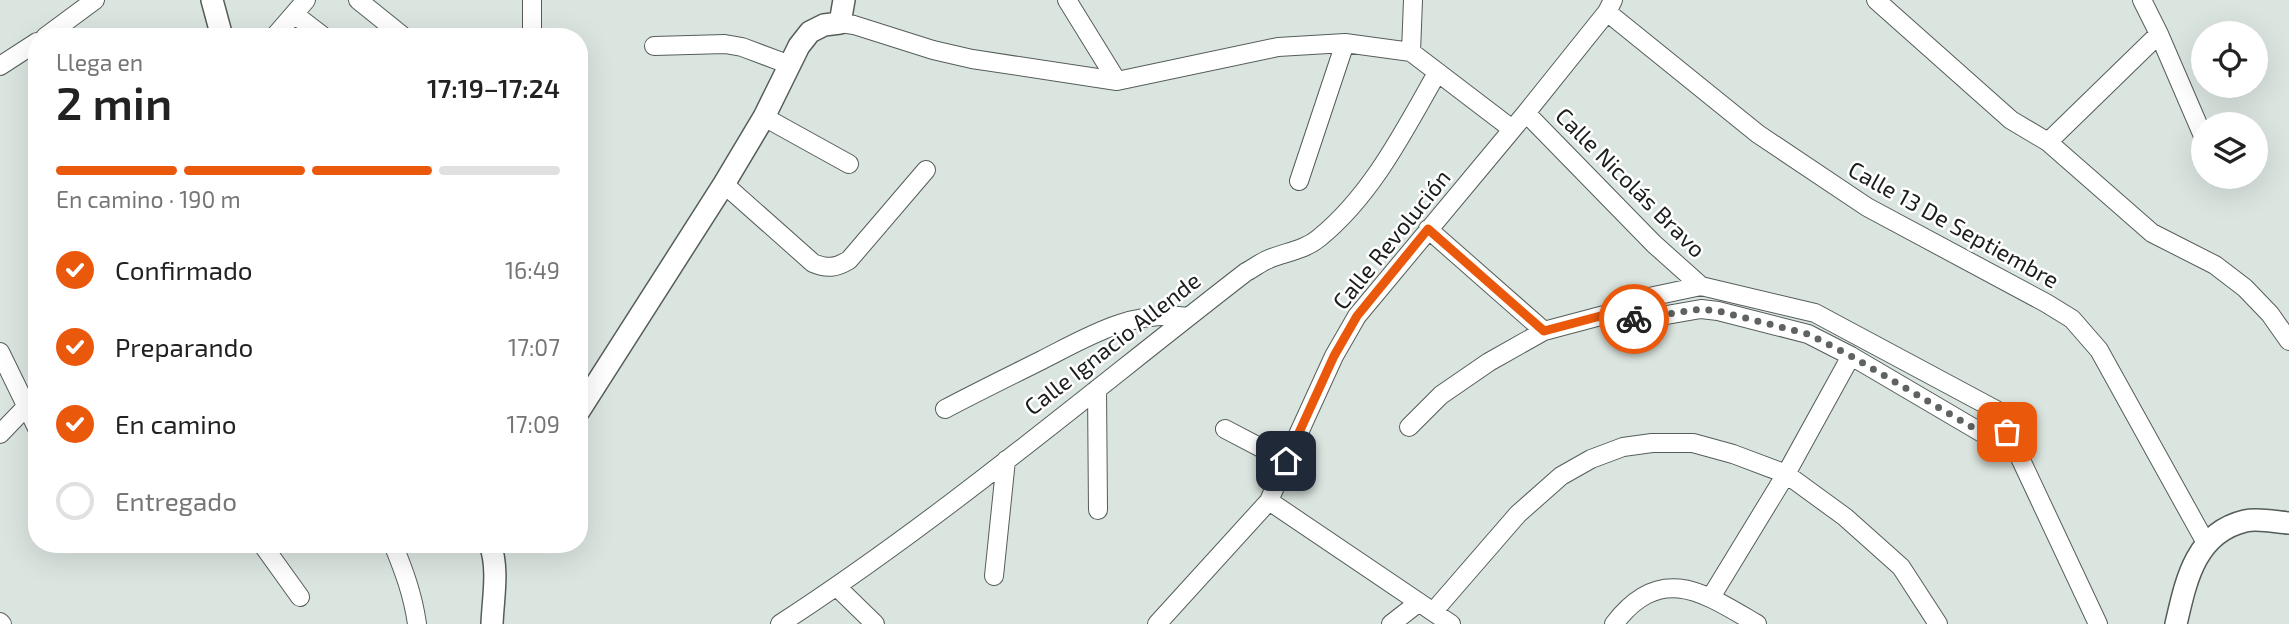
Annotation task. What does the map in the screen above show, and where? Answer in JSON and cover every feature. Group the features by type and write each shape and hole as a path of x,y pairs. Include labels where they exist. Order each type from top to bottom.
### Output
{"street":[{"path":"57,28 95,0"},
{"path":"212,0 220,28"},
{"path":"358,0 393,28"},
{"path":"840,23 845,0"},
{"path":"1067,0 1117,81"},
{"path":"1411,52 1413,0"},
{"path":"1876,0 2011,120 2048,142 2152,233 2215,265 2245,288 2270,314 2289,341"},
{"path":"2142,0 2193,112"},
{"path":"530,3 531,28"},
{"name":"Calle Revolución","path":"1157,624 1269,501 1334,356 1357,316 1526,113 1610,6"},
{"name":"Calle 13 De Septiembre","path":"1610,6 1758,134 1867,207 2072,319 2099,350 2206,543"},
{"path":"282,28 300,7 317,28"},
{"path":"588,397 724,184 764,117 799,46 810,32 824,25 853,25 972,59 1117,81 1278,47 1345,43 1411,52 1512,129"},
{"path":"2048,142 2159,34"},
{"path":"1300,181 1345,43"},
{"path":"654,46 725,44 742,47 790,65"},
{"path":"0,66 28,48"},
{"name":"Calle Ignacio Allende","path":"780,624 837,587 1006,460 1246,272 1318,240 1384,166 1437,73"},
{"name":"Calle Nicolás Bravo","path":"1526,113 1654,244 1702,286"},
{"path":"764,117 849,163"},
{"path":"724,184 813,263 831,268 849,261 926,170"},
{"path":"1428,229 1544,331"},
{"path":"1409,427 1441,395 1489,362 1544,331 1608,314 1635,300 1702,286 1815,313 1998,411 2098,624"},
{"path":"1608,314 1638,320 1688,310 1718,311 1808,334 1851,356 1982,433 2007,432"},
{"path":"946,409 1105,328 1139,318 1166,314 1188,317"},
{"path":"0,352 28,413"},
{"path":"1711,597 1786,474 1851,356"},
{"path":"1097,389 1098,510"},
{"path":"0,434 25,408"},
{"path":"1225,429 1286,461"},
{"path":"1391,624 1425,608 1518,514 1561,476 1591,459 1623,447 1652,443 1693,443 1734,454 1786,474 1845,517 1901,566 1938,624"},
{"path":"994,576 1006,460"},
{"path":"1269,501 1451,624"},
{"path":"2176,624 2192,565 2206,543 2224,529 2247,520 2289,523"},
{"path":"268,553 300,597"},
{"path":"397,553 414,602 416,624"},
{"path":"492,624 494,553"},
{"path":"837,587 875,624"},
{"path":"1614,624 1632,603 1662,589 1680,587 1711,597 1757,624"}],"way so far":[{"path":"1634,319 1701,309 1808,334 1851,356 1982,433 2007,432"}],"route":[{"path":"1286,461 1334,356 1357,316 1428,229 1544,331 1608,314 1634,319"}]}
